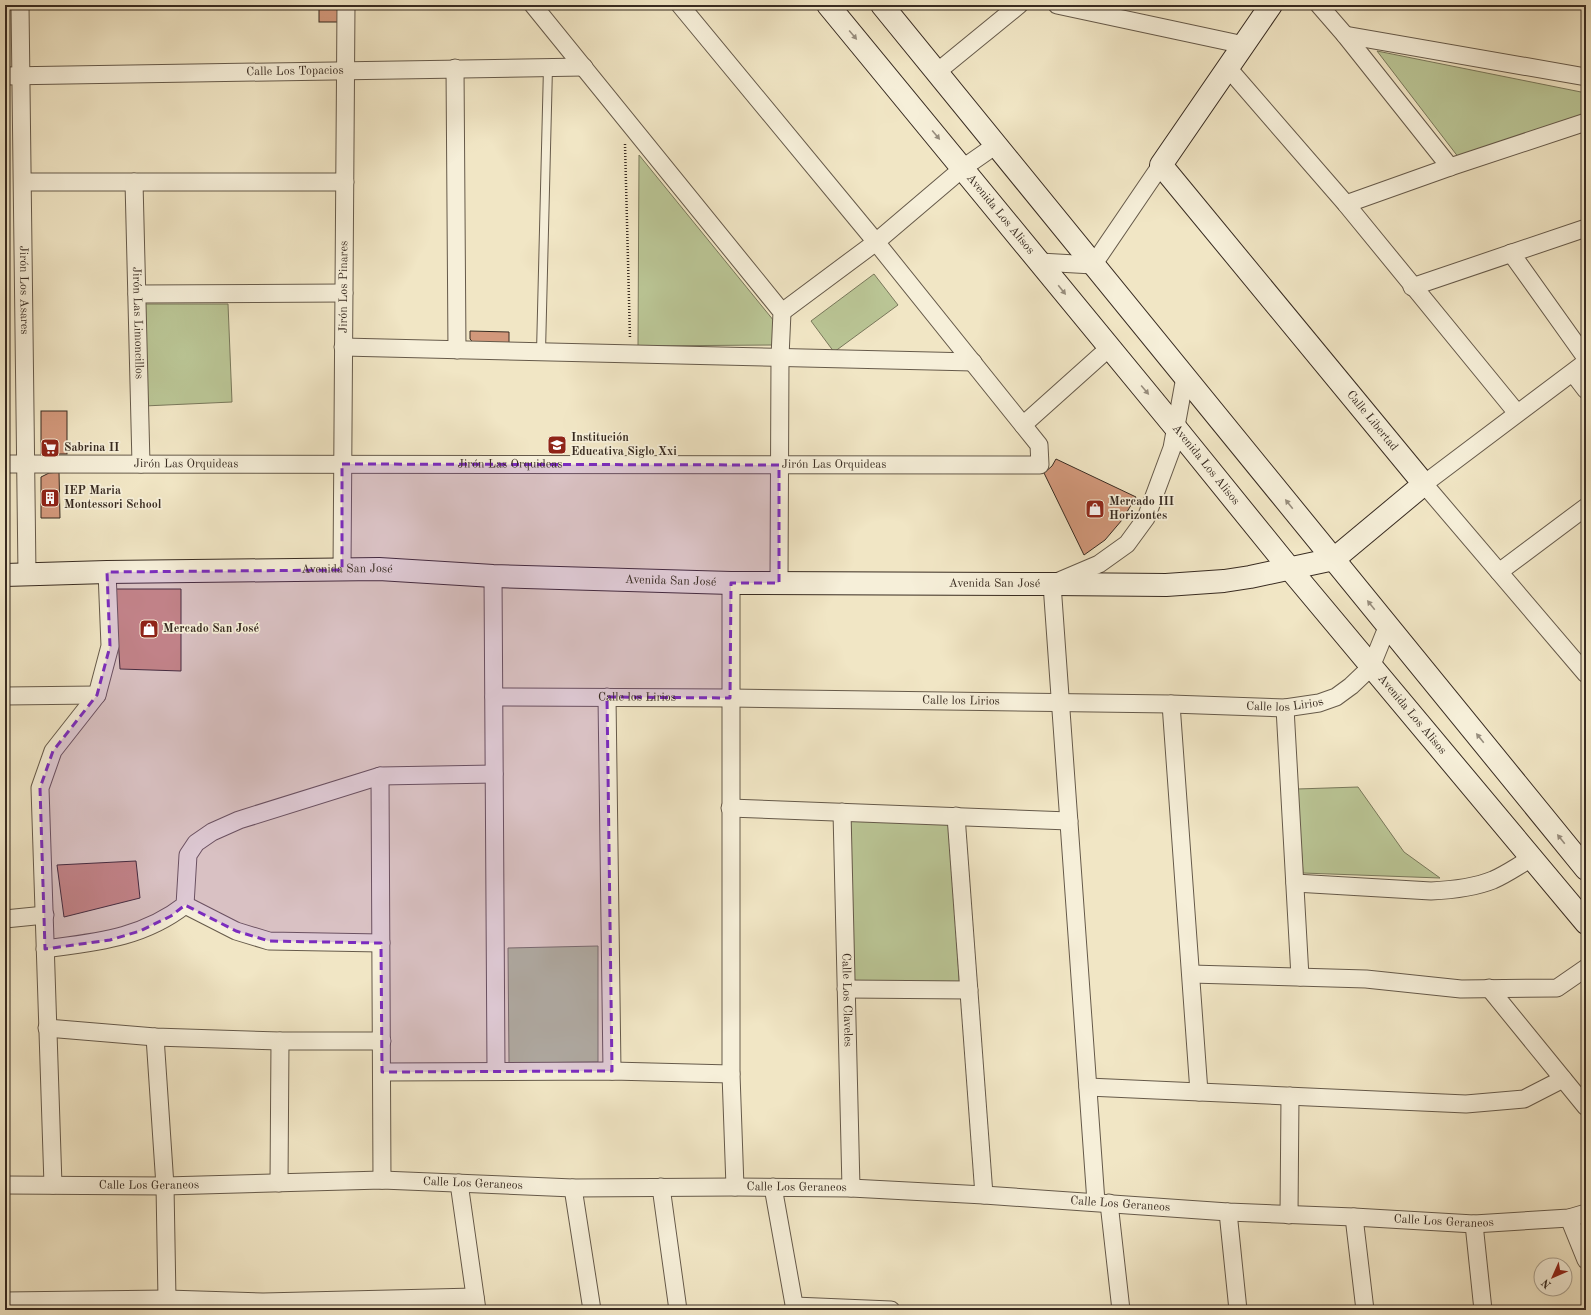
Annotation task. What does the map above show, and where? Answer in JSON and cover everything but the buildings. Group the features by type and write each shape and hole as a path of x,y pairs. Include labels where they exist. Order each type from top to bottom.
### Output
{"street":[{"name":"Jirón Los Asares","path":"20,5 13,76 22,182 27,574"},
{"name":"Jirón Los Pinares","path":"342,570 346,5"},
{"path":"533,5 782,312 780,357 779,583"},
{"path":"680,5 876,242 1023,425 1109,348"},
{"name":"Avenida Los Alisos","path":"828,5 1290,569 1586,923"},
{"path":"882,5 1586,869"},
{"path":"937,72 1019,5"},
{"path":"1057,5 1244,45"},
{"path":"1093,265 1271,5"},
{"path":"1319,5 1345,35 1450,167"},
{"path":"1345,35 1586,77"},
{"name":"Calle Los Topacios","path":"13,76 584,67"},
{"path":"455,68 457,350"},
{"path":"1228,68 1346,204 1517,413"},
{"path":"1346,204 1450,167 1586,122"},
{"path":"782,312 876,242 963,168 996,145"},
{"name":"Calle Libertad","path":"1161,165 1424,484 1586,674"},
{"path":"22,182 345,182"},
{"name":"Jirón Las Limoncillos","path":"134,182 141,464"},
{"path":"1412,286 1586,228"},
{"path":"1511,253 1586,358"},
{"path":"1040,262 1093,265"},
{"path":"137,294 344,293"},
{"path":"343,347 973,362"},
{"path":"1334,559 1424,484 1586,362"},
{"path":"1573,373 1586,390"},
{"path":"1121,1310 1103,1203 1088,1087 1052,584 1099,564 1127,544 1146,518 1172,448 1185,377"},
{"name":"Jirón Las Orquideas","path":"5,464 1040,466 1039,444 1023,425"},
{"path":"1500,572 1586,507"},
{"name":"Avenida San José","path":"5,575 107,572 379,569 493,576 731,583 1052,584 1166,586 1224,581 1250,577 1334,559"},
{"path":"53,1185 47,1028 45,915 42,890 40,788 53,751 96,696 110,646 107,572"},
{"path":"493,576 496,1071"},
{"path":"731,583 731,1074 735,1187"},
{"name":"Calle los Lirios","path":"494,697 730,698 1171,704 1285,708 1320,703 1336,697 1351,686 1371,667 1388,625"},
{"path":"5,696 96,696"},
{"path":"607,698 612,1070"},
{"path":"1171,704 1199,1092"},
{"path":"1285,708 1300,977"},
{"path":"45,949 110,940 140,931 171,916 185,905 188,856 196,843 212,832 239,820 380,776 494,774"},
{"path":"380,776 382,1180"},
{"path":"730,808 1069,821"},
{"name":"Calle Los Claveles","path":"842,812 851,1188"},
{"path":"956,816 984,1195"},
{"path":"1295,883 1432,891 1450,890 1472,887 1494,879 1532,858"},
{"path":"185,905 236,931 269,941 381,943"},
{"path":"5,919 45,915"},
{"path":"1191,974 1366,979 1461,989 1557,988 1586,968"},
{"path":"1489,988 1586,1107"},
{"path":"846,989 969,990"},
{"path":"47,1028 155,1037 280,1041 382,1042"},
{"path":"155,1037 165,1186 167,1299"},
{"path":"279,1183 280,1041"},
{"path":"382,1072 612,1070 731,1074"},
{"path":"1088,1087 1466,1104 1524,1099 1563,1080"},
{"path":"1289,1214 1290,1096"},
{"name":"Calle Los Geraneos","path":"5,1185 165,1186 382,1180 573,1188 851,1188 984,1195 1228,1212 1474,1224 1569,1218 1586,1213"},
{"path":"7,1304 167,1299 264,1306 476,1303 459,1184"},
{"path":"661,1187 678,1310"},
{"path":"773,1187 795,1308 891,1310"},
{"path":"573,1188 592,1310"},
{"path":"1228,1212 1238,1310"},
{"path":"1354,1217 1365,1310"},
{"path":"1569,1218 1586,1260"},
{"path":"1474,1224 1483,1310"}],"lane":[{"path":"541,352 548,67"}],"path":[{"path":"625,117 630,354"}],"highlighted area":[{"path":"342,464 779,465 779,583 731,583 730,698 607,697 612,1071 382,1072 381,943 269,941 236,931 185,905 171,916 140,931 110,940 45,949 40,788 53,751 97,695 110,646 107,572 342,570"}],"green space":[{"path":"1377,51 1586,93 1586,117 1459,158"},
{"path":"639,155 774,321 773,345 638,346"},
{"path":"874,274 898,305 834,352 811,321"},
{"path":"143,304 228,304 232,402 144,406"},
{"path":"1358,787 1404,852 1440,878 1303,873 1297,789"},
{"path":"849,819 950,823 960,993 852,995"},
{"path":"598,946 598,1062 509,1063 508,948"}],"place":[{"name":"Institución Educativa Siglo Xxi","path":"557,445"},
{"name":"Sabrina II","path":"50,448"},
{"name":"IEP Maria Montessori School","path":"50,498"},
{"name":"Mercado III Horizontes","path":"1095,509"},
{"name":"Mercado San José","path":"149,629"}]}
